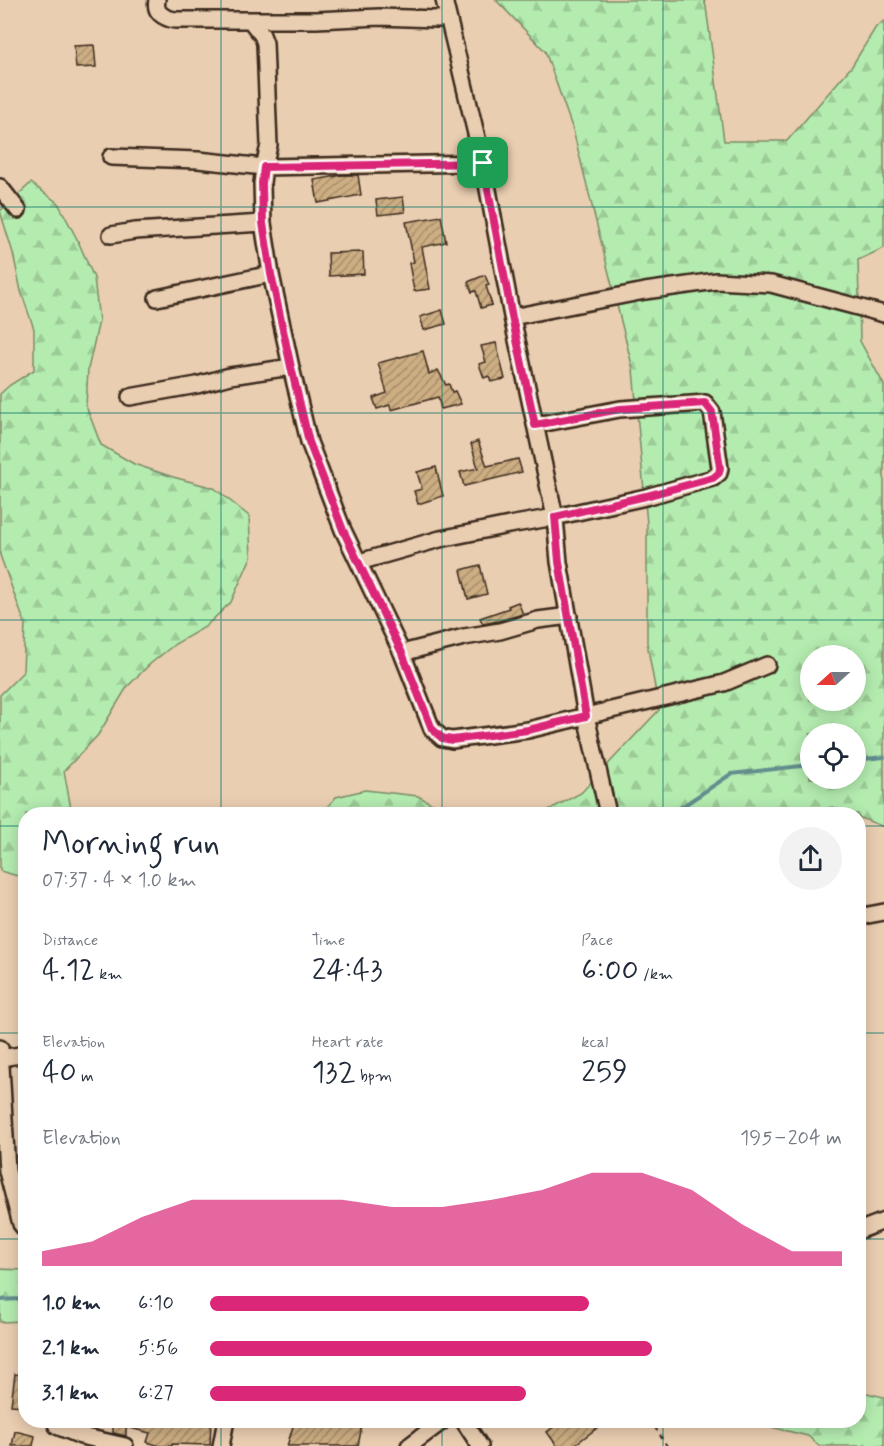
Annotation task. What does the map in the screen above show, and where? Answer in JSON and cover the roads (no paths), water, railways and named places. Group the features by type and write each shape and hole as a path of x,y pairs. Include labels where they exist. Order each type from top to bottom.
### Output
{"street":[{"path":"157,0 158,13 165,18 175,20 448,18"},
{"path":"444,0 483,163 512,317 555,517 559,562 568,616 586,716 606,807"},
{"path":"250,20 262,35 265,43 269,145 262,183 263,223 271,274 309,442 343,530 402,653 432,729 442,738 452,740 528,730 724,683 767,664"},
{"path":"111,157 198,160 264,167 483,163"},
{"path":"0,186 18,210"},
{"path":"111,235 135,231 263,223"},
{"path":"157,298 271,274"},
{"path":"512,317 645,291 716,281 771,284 884,314"},
{"path":"130,397 197,385 230,376 291,367"},
{"path":"359,562 440,539 555,517 646,496 713,478 719,473 712,412 705,403 620,409 535,425"},
{"path":"402,653 538,620 568,616"},
{"path":"866,915 884,912"},
{"path":"18,1054 1,1053 7,1171 18,1213"},
{"path":"866,1228 884,1221"},
{"path":"62,1428 81,1436 125,1446"},
{"path":"221,1446 224,1428"},
{"path":"409,1446 433,1428"},
{"path":"468,1428 480,1446"}],"waterway":[{"path":"866,759 884,757"},
{"path":"682,807 731,774 800,766"},
{"path":"0,1300 18,1299"}]}
